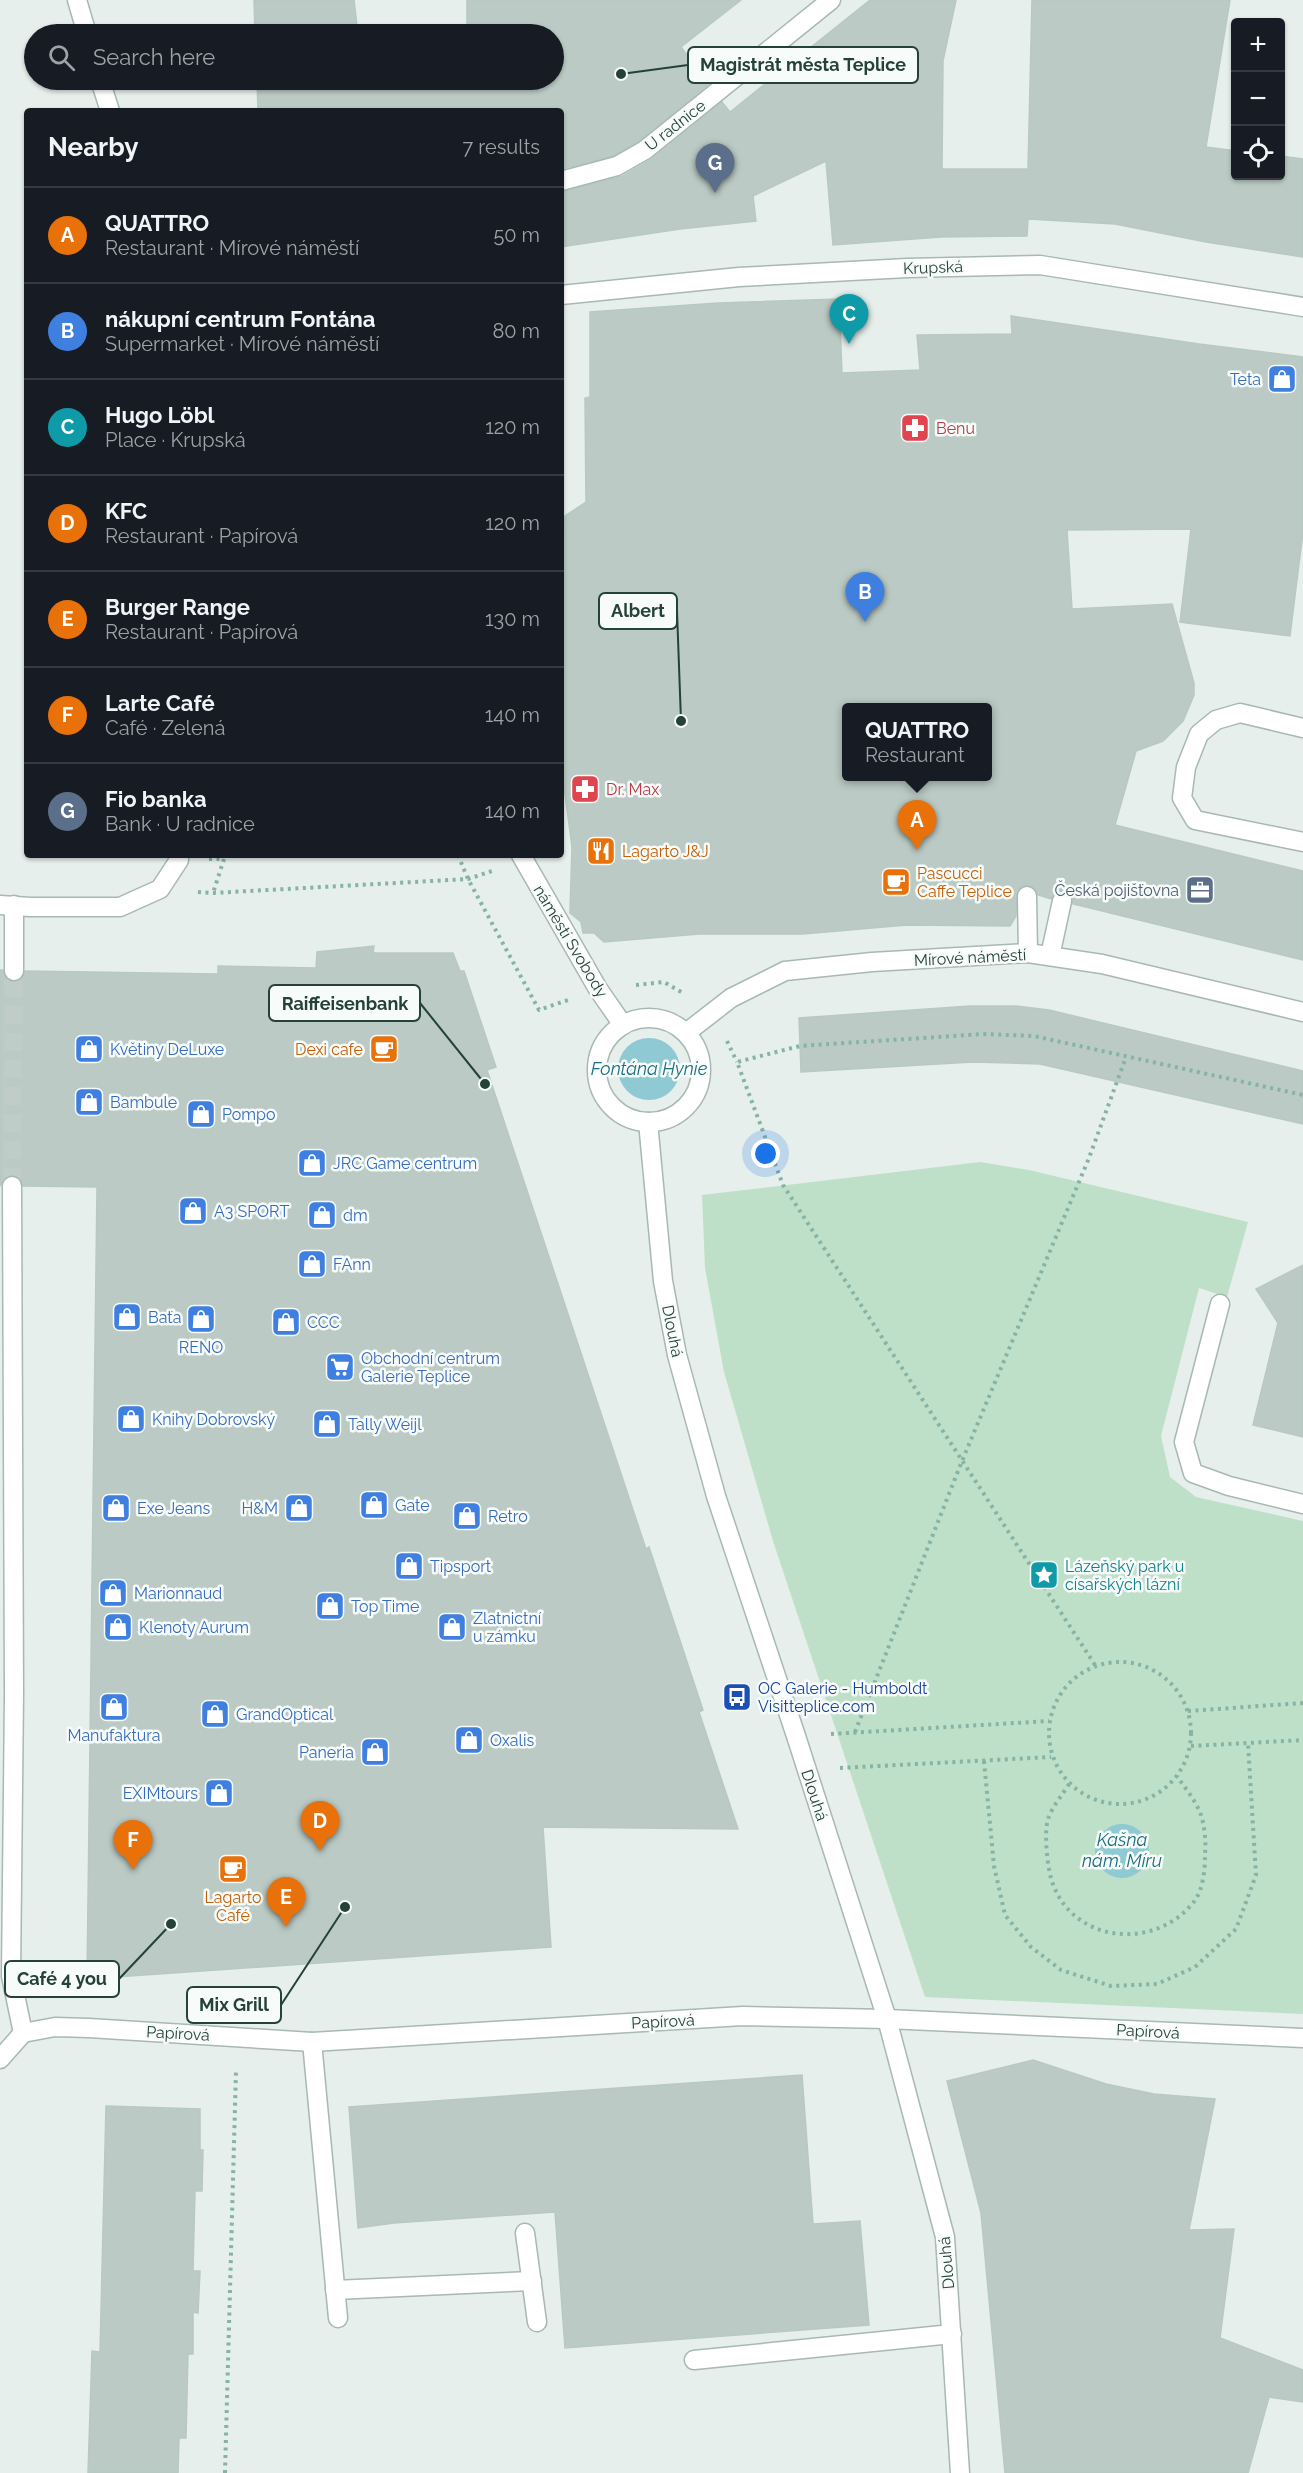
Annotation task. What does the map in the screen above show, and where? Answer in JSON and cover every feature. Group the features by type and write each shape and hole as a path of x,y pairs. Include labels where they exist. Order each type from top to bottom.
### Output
{"street":[{"path":"77,0 84,24"},
{"name":"U radnice","path":"564,180 617,166 645,150 831,0"},
{"path":"103,90 109,108"},
{"name":"Krupská","path":"564,295 739,277 907,268 1040,265 1303,308"},
{"path":"1303,728 1240,714 1216,720 1199,734 1186,767 1182,798 1195,820 1303,842"},
{"path":"14,970 15,906 120,907 159,889 179,858"},
{"name":"náměstí Svobody","path":"523,858 598,989 623,1025"},
{"path":"1027,896 1028,953"},
{"path":"1050,956 1062,901"},
{"name":"Mírové náměstí","path":"686,1033 731,998 785,971 872,962 1028,953 1102,964 1303,1012"},
{"path":"656,1018 672,1023 686,1033 695,1047 700,1065 699,1082 692,1098 681,1110 666,1119 648,1122 627,1117 609,1104 598,1084 596,1067 600,1050 609,1035 623,1025 639,1019 656,1018"},
{"name":"Dlouhá","path":"648,1122 663,1281 677,1355 716,1496 807,1770 886,2019 945,2237 960,2473"},
{"path":"0,2059 23,2033 11,1976 6,1234 12,1186"},
{"path":"1220,1304 1184,1442 1193,1473 1229,1486 1303,1504"},
{"name":"Papírová","path":"23,2033 55,2027 312,2042 743,2016 886,2019 1303,2038"},
{"path":"312,2042 338,2318"},
{"path":"525,2233 537,2322"},
{"path":"335,2290 532,2282"},
{"path":"694,2360 952,2334"}],"path":[{"path":"159,889 213,893 468,879 523,858"},
{"path":"1095,1665 783,1185 737,1062 800,1047 983,1034 1034,1036 1303,1095"},
{"path":"855,1732 962,1461 1089,1158 1126,1057"},
{"path":"1134,1662 1168,1679 1188,1711 1191,1746 1186,1762 1177,1776 1154,1796 1125,1805 1095,1800 1069,1784 1052,1757 1048,1721 1064,1687 1095,1665 1134,1662"},
{"path":"1188,1711 1303,1703"},
{"path":"796,1737 1048,1721"},
{"path":"1191,1746 1303,1740"},
{"path":"984,1761 994,1866 1005,1915 1031,1947 1061,1970 1111,1986 1157,1984 1195,1967 1236,1929 1257,1875 1248,1743"},
{"path":"807,1770 1052,1757"},
{"path":"1069,1784 1048,1819 1047,1860 1053,1888 1063,1906 1079,1921 1100,1930 1138,1933 1163,1927 1179,1916 1194,1902 1202,1883 1206,1838 1201,1813 1177,1776"},
{"path":"225,2473 236,2036"}],"green space":[{"name":"Lázeňský park u císařských lázní","path":"980,1162 1029,1170 1248,1222 1227,1297 1199,1288 1161,1436 1170,1477 1196,1497 1303,1521 1303,2014 925,1997 773,1541 724,1372 705,1268 702,1195"}],"water":[{"name":"Fontána Hynie","path":"649,1038 661,1040 671,1047 678,1057 680,1069 678,1081 671,1091 661,1098 649,1100 637,1098 627,1091 620,1081 618,1069 620,1057 627,1047 637,1040"},
{"name":"Kašna nám. Míru","path":"1122,1824 1132,1826 1141,1832 1147,1841 1149,1851 1147,1861 1141,1870 1132,1876 1122,1878 1112,1876 1103,1870 1097,1861 1095,1851 1097,1841 1103,1832 1112,1826"}],"building":[{"path":"254,0 354,0 357,24 255,24"},
{"path":"467,0 741,0 681,47 709,84 639,141 613,156 564,168 564,108 258,108 257,90 564,90 564,24 467,24"},
{"path":"870,0 956,0 943,61 942,169 1028,169 1032,0 1230,0 1206,147 1231,150 1231,180 1285,180 1285,157 1303,159 1303,257 1206,242 1115,224 1028,219 1027,236 941,237 833,245 826,161 753,196 756,221 680,229 564,247 564,191 623,176 652,159 722,102 730,112"},
{"path":"839,299 842,373 920,370 917,335 1012,334 1011,316 1303,357 1303,532 1290,636 1180,622 1191,529 1067,530 1072,609 1172,604 1194,683 1194,695 1183,721 1163,741 1136,751 1115,825 1303,871 1303,960 1073,904 1072,897 1065,890 1058,891 1051,899 1038,895 1036,890 1027,885 1017,891 1016,916 1010,926 907,925 803,934 699,934 604,942 594,933 583,933 581,922 570,913 572,847 564,787 564,532 565,516 586,502 585,398 590,397 590,312 718,303"},
{"name":"Obchodní centrum Galerie Teplice","path":"374,946 373,953 453,953 460,971 464,971 496,1067 487,1070 646,1549 649,1547 703,1710 699,1712 738,1829 543,1827 551,1947 87,1979 97,1187 23,1186 21,1180 13,1175 6,1177 0,1186 0,970 3,970 8,980 15,982 23,977 25,971 218,974 218,966 316,968 317,952"},
{"path":"970,1006 1015,1006 1049,1010 1303,1071 1303,1124 1040,1064 973,1062 801,1072 799,1018"},
{"path":"1303,1265 1303,1437 1253,1425 1278,1323 1256,1289"},
{"path":"1033,2060 1106,2084 1154,2094 1215,2099 1189,2230 1234,2229 1220,2338 1303,2370 1303,2402 1269,2397 1248,2473 1005,2473 981,2213 947,2081"},
{"path":"802,2075 813,2224 860,2221 869,2325 565,2348 555,2212 394,2223 358,2228 349,2107"},
{"path":"106,2106 200,2109 200,2150 203,2150 202,2191 195,2191 193,2271 200,2271 198,2313 193,2312 193,2354 188,2354 186,2438 179,2438 178,2473 88,2473 92,2351 100,2352"}],"tunnel":[{"path":"12,1186 14,971"}],"place":[{"name":"Magistrát města Teplice","path":"621,74"},
{"name":"Fio banka","path":"715,193"},
{"name":"Hugo Löbl","path":"849,344"},
{"name":"Teta","path":"1282,379"},
{"name":"Benu","path":"915,428"},
{"name":"nákupní centrum Fontána","path":"865,622"},
{"name":"Albert","path":"681,721"},
{"name":"Dr. Max","path":"585,789"},
{"name":"QUATTRO","path":"917,850"},
{"name":"Lagarto J&J","path":"601,851"},
{"name":"Pascucci Caffe Teplice","path":"896,882"},
{"name":"Česká pojišťovna","path":"1200,890"},
{"name":"Květiny DeLuxe","path":"89,1049"},
{"name":"Dexi cafe","path":"384,1049"},
{"name":"Raiffeisenbank","path":"485,1084"},
{"name":"Bambule","path":"89,1102"},
{"name":"Pompo","path":"201,1114"},
{"name":"JRC Game centrum","path":"312,1163"},
{"name":"A3 SPORT","path":"193,1211"},
{"name":"dm","path":"322,1215"},
{"name":"FAnn","path":"312,1264"},
{"name":"Baťa","path":"127,1317"},
{"name":"RENO","path":"201,1319"},
{"name":"CCC","path":"286,1322"},
{"name":"Obchodní centrum Galerie Teplice","path":"340,1367"},
{"name":"Knihy Dobrovský","path":"131,1419"},
{"name":"Tally Weijl","path":"327,1424"},
{"name":"Gate","path":"374,1505"},
{"name":"Exe Jeans","path":"116,1508"},
{"name":"H&M","path":"299,1508"},
{"name":"Retro","path":"467,1516"},
{"name":"Tipsport","path":"409,1566"},
{"name":"Lázeňský park u císařských lázní","path":"1044,1575"},
{"name":"Marionnaud","path":"113,1593"},
{"name":"Top Time","path":"330,1606"},
{"name":"Klenoty Aurum","path":"118,1627"},
{"name":"Zlatnictní u zámku","path":"452,1627"},
{"name":"OC Galerie - Humboldt Visitteplice.com","path":"737,1697"},
{"name":"Manufaktura","path":"114,1707"},
{"name":"GrandOptical","path":"215,1714"},
{"name":"Oxalis","path":"469,1740"},
{"name":"Paneria","path":"375,1752"},
{"name":"EXIMtours","path":"219,1793"},
{"name":"KFC","path":"320,1851"},
{"name":"Lagarto Café","path":"233,1869"},
{"name":"Larte Café","path":"133,1870"},
{"name":"Mix Grill","path":"345,1907"},
{"name":"Café 4 you","path":"171,1924"},
{"name":"Burger Range","path":"286,1927"}]}
